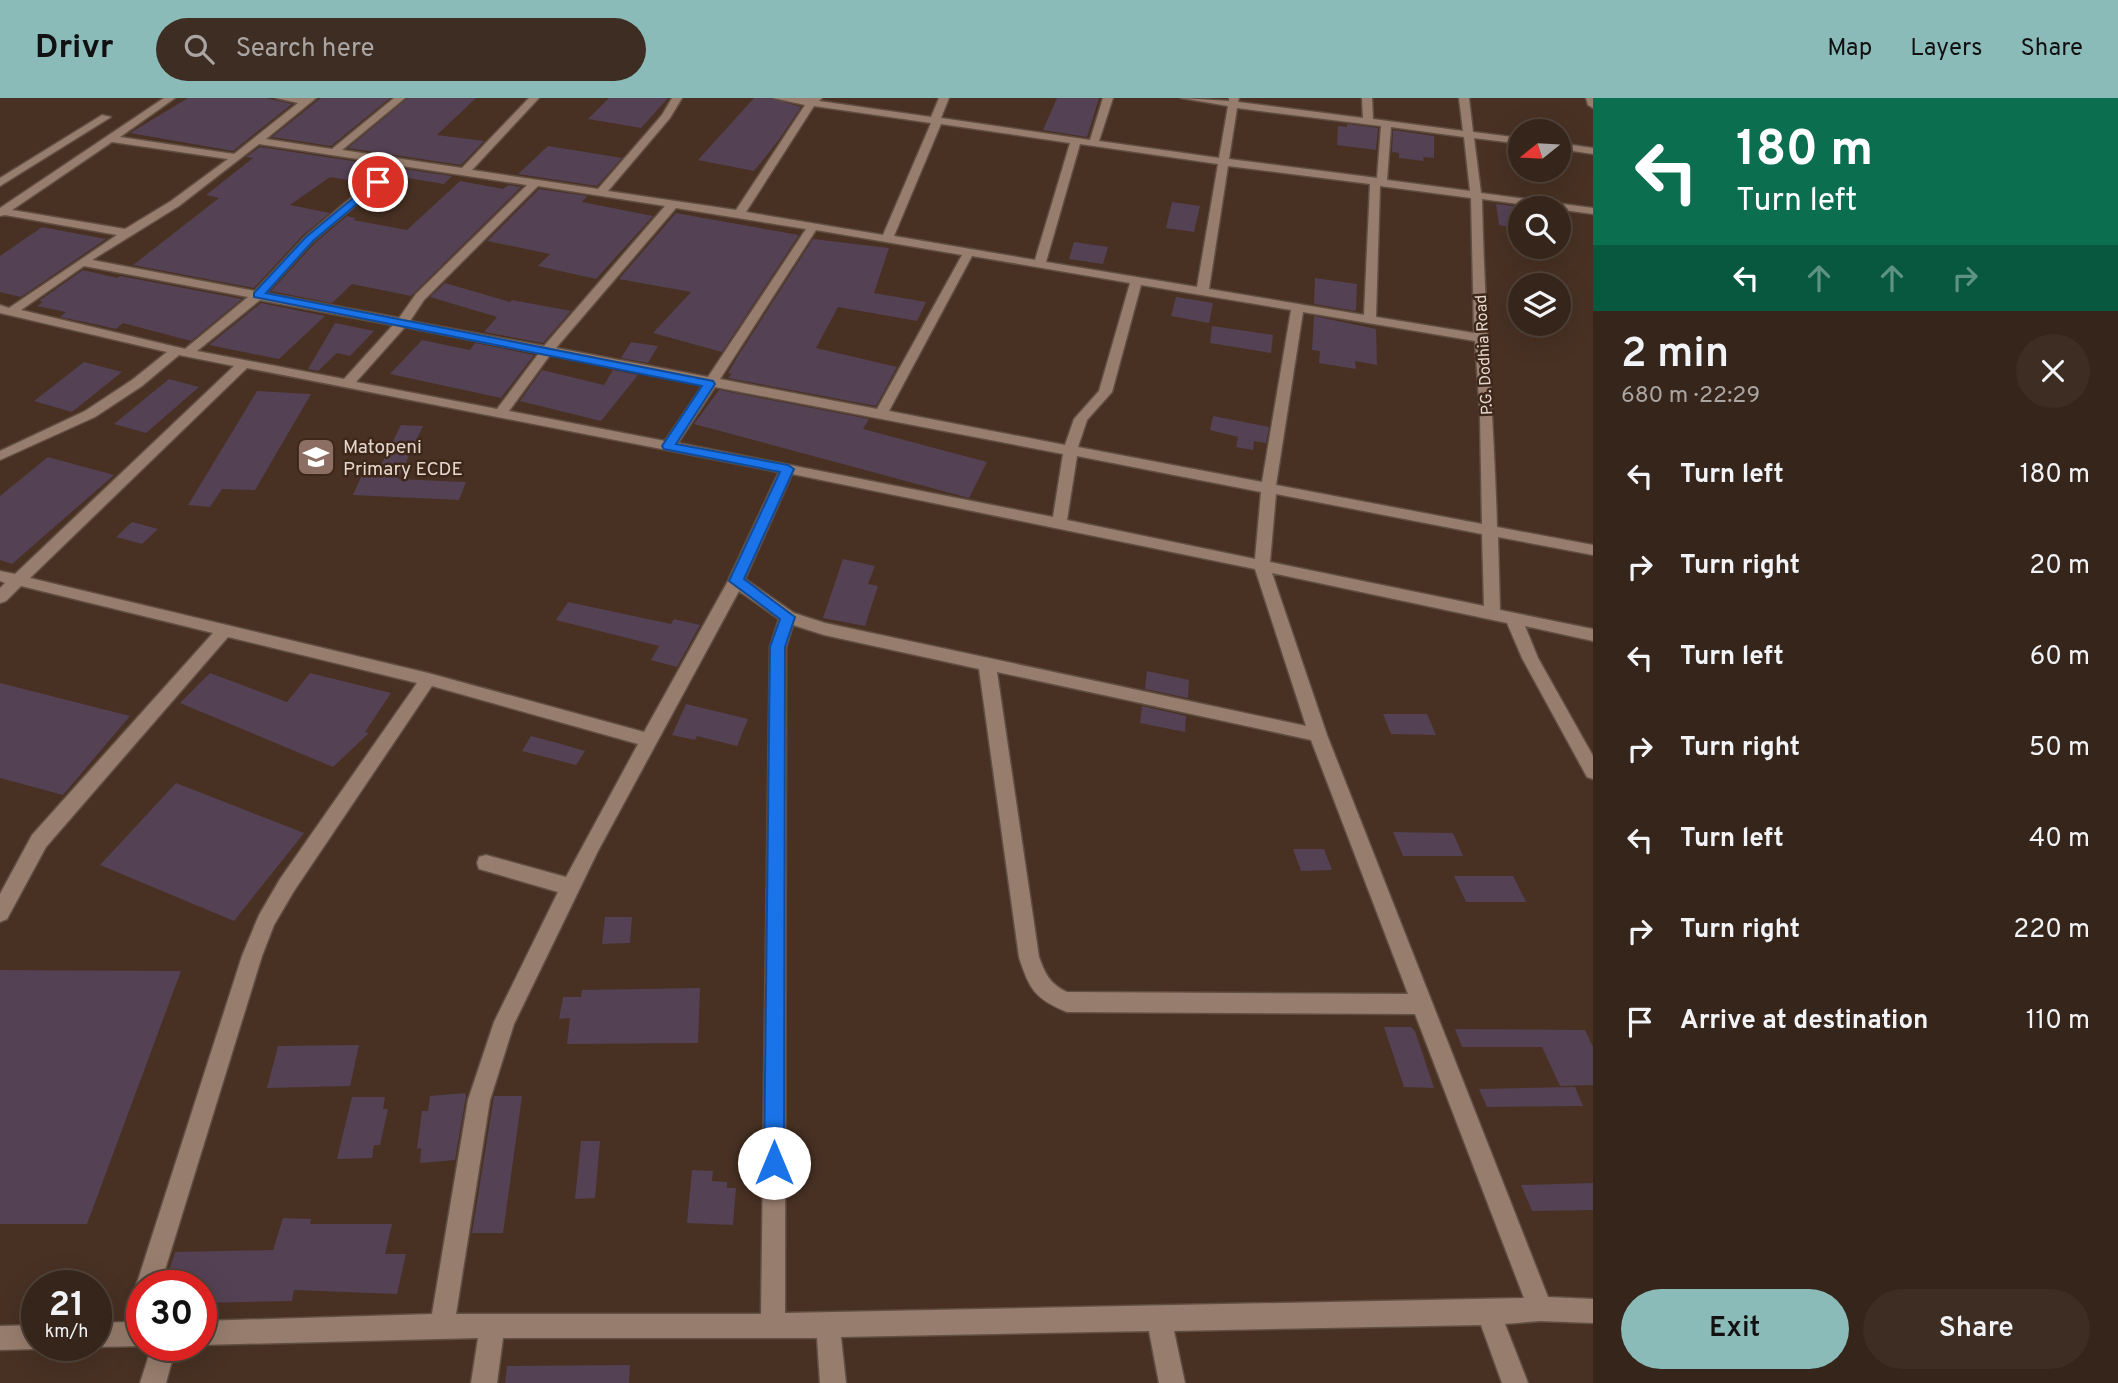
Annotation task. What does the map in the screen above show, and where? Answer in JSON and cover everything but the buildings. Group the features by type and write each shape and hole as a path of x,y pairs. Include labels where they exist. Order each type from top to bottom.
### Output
{"street":[{"path":"1,212 170,98"},
{"path":"281,98 309,100"},
{"path":"334,152 400,98"},
{"path":"464,172 534,98"},
{"path":"601,192 666,116 677,98"},
{"path":"778,98 815,100 936,121 1593,211"},
{"path":"887,239 944,98"},
{"path":"1094,142 1108,98"},
{"path":"1186,98 1233,101 1508,139"},
{"path":"1367,98 1368,122"},
{"name":"P.G. Dodhia Road","path":"1464,98 1476,194 1481,338 1487,415 1492,614"},
{"path":"1591,98 1593,105"},
{"path":"6,311 161,213 309,100"},
{"path":"739,214 815,100"},
{"path":"1202,292 1233,101"},
{"path":"0,183 106,117"},
{"path":"1370,320 1378,182 1386,124"},
{"path":"108,138 235,157"},
{"path":"1039,264 1076,139"},
{"path":"255,140 739,214 1481,338"},
{"path":"1572,148 1593,151"},
{"path":"0,456 90,414 182,352 258,295 309,239 400,162"},
{"path":"346,385 401,324 420,297 535,183"},
{"path":"501,414 547,351 673,204"},
{"path":"1,212 127,233"},
{"path":"668,446 772,295 813,226"},
{"path":"881,414 969,252"},
{"path":"82,262 709,384 1269,486 1593,550"},
{"path":"1059,523 1073,436 1081,419 1105,392 1136,281"},
{"path":"1297,308 1269,486 1262,566 1318,735 1540,1309"},
{"path":"6,311 182,352 1059,523 1593,635"},
{"path":"0,597 244,364"},
{"path":"442,1326 479,1100 504,1022 570,887 736,581 788,469"},
{"path":"0,576 428,679 650,741"},
{"path":"736,581 788,617 824,629 1318,735"},
{"path":"773,1326 778,647 788,617"},
{"path":"1513,618 1530,659 1593,772"},
{"path":"0,913 31,854 50,828 226,629"},
{"path":"987,663 1029,957 1038,984 1052,998 1067,1002 1422,1004"},
{"path":"153,1270 252,956 266,921 287,885 428,679"},
{"path":"486,863 570,887"},
{"path":"217,1333 442,1326 773,1326 1540,1309 1593,1311"},
{"path":"1489,1312 1515,1383"},
{"path":"1159,1318 1172,1383"},
{"path":"828,1325 833,1383"},
{"path":"484,1383 492,1326"},
{"path":"0,1338 21,1337"},
{"path":"153,1383 160,1361"}],"place":[{"name":"Matopeni Primary ECDE","path":"316,457"}],"route":[{"path":"378,182 309,239 258,295 709,384 668,446 788,469 736,581 788,617 778,647 774,1163"}]}
